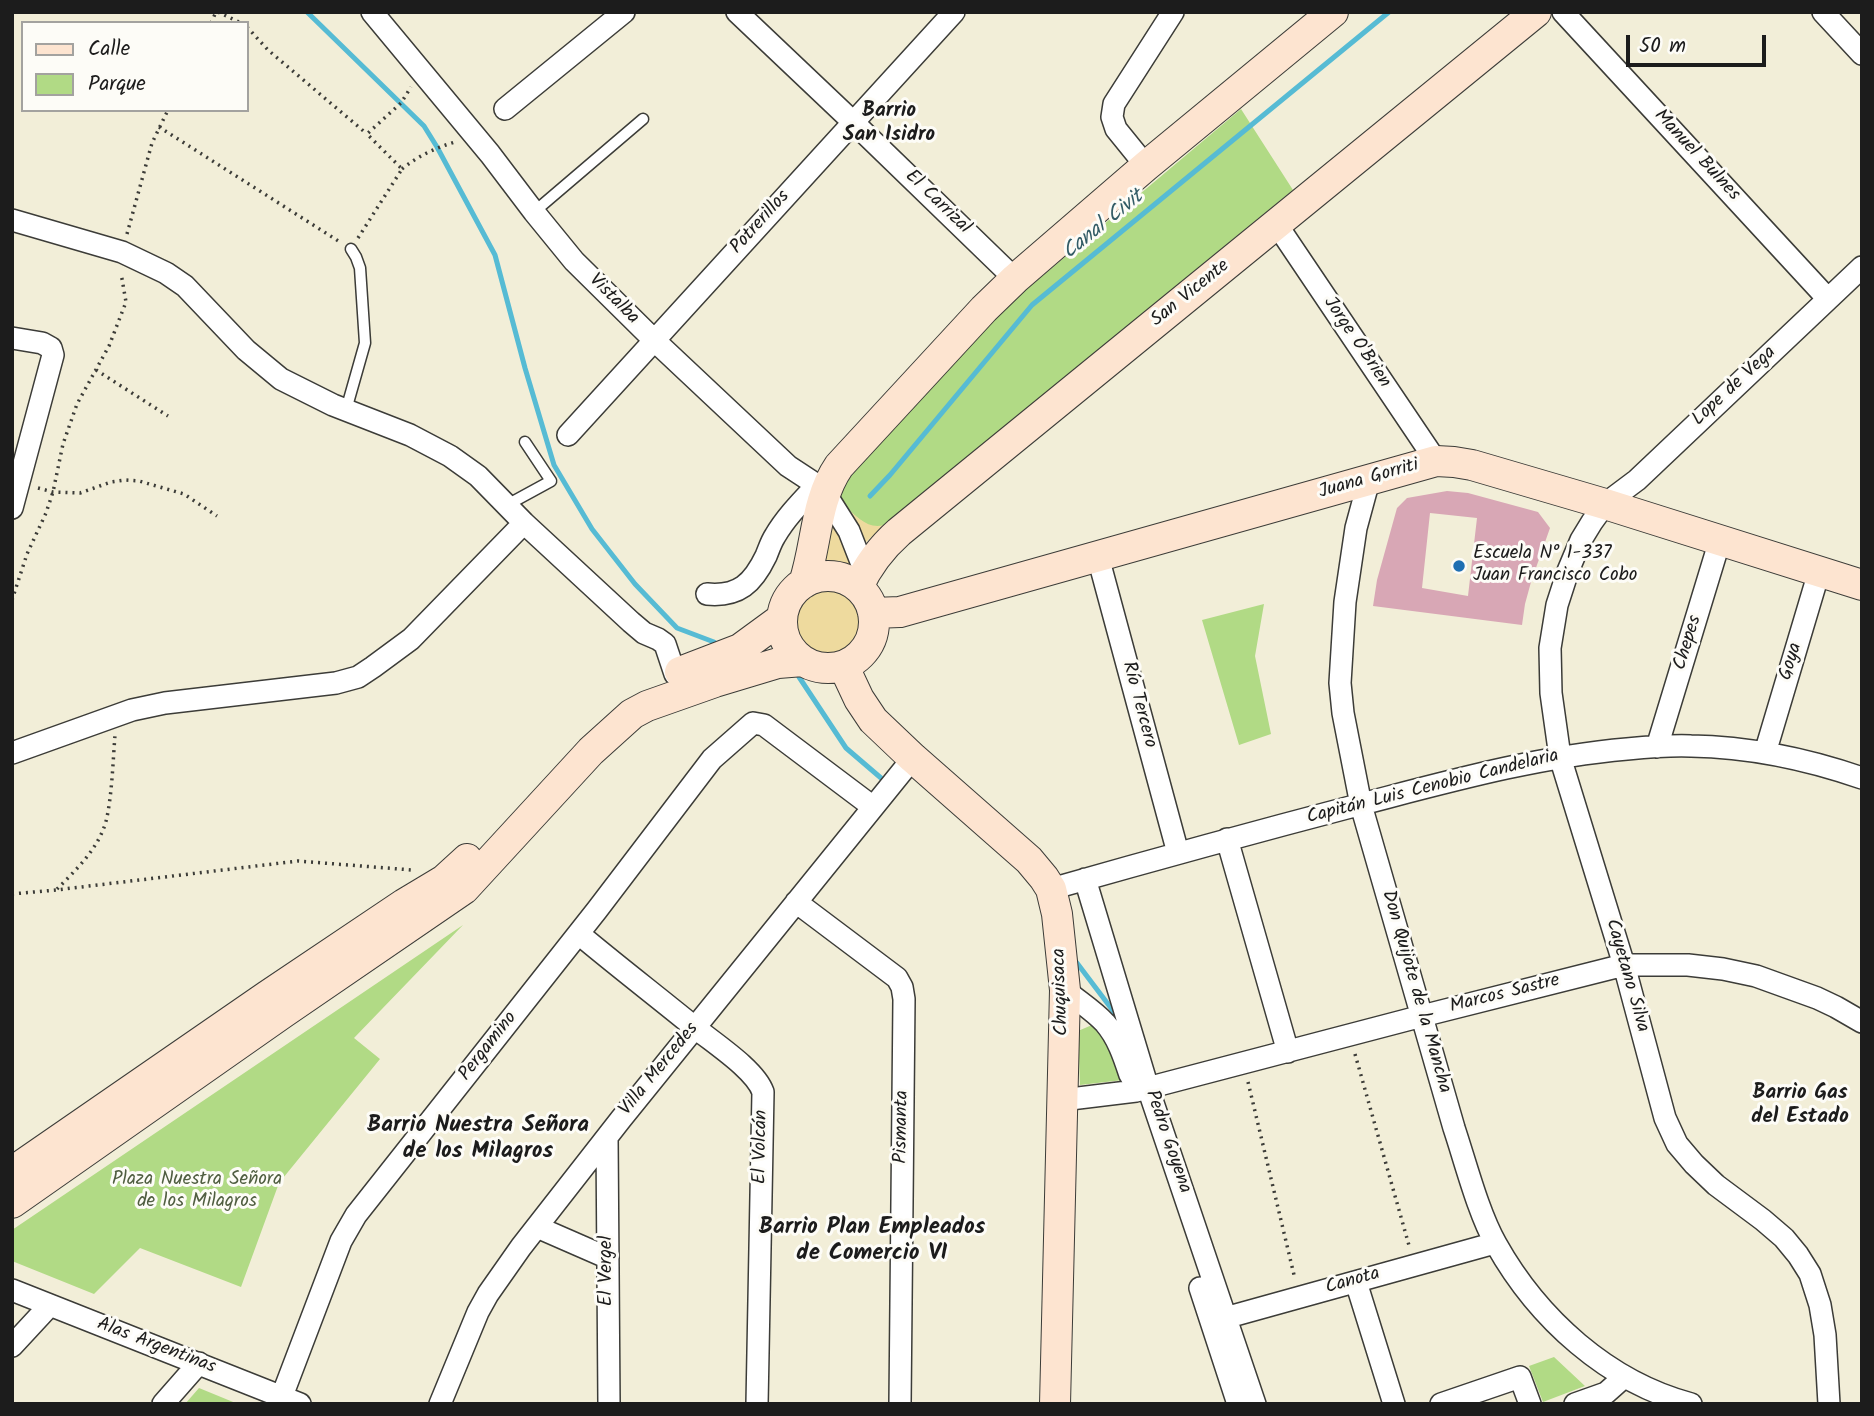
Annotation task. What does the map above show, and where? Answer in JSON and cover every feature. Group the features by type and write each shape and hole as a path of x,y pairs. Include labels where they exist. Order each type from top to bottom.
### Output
{"main road":[{"path":"804,583 811,559 821,489 984,309 1146,166 1333,12"},
{"name":"San Vicente","path":"861,579 882,547 899,532 1536,12"},
{"name":"Juana Gorriti","path":"873,613 900,612 1436,461 1472,465 1862,585"},
{"path":"12,1203 464,889 591,751 632,714 647,706 766,666 803,662 818,667 844,667 870,643 874,628 873,613 861,579 832,576 813,578 788,598 781,619 782,631 786,643 803,662"},
{"path":"12,1172 267,996 444,880 604,712 633,691 740,649 781,619"},
{"name":"Chuquisaca","path":"844,667 859,699 873,720 892,783 1029,860 1051,889 1057,914 1065,990 1055,1404"}],"street":[{"name":"Vistalba","path":"372,12 476,136 574,261 789,466 821,489 849,531 861,579"},
{"path":"505,109 624,12"},
{"name":"El Carrizal","path":"737,12 1015,279"},
{"name":"Potrerillos","path":"568,435 954,12"},
{"name":"Manuel Bulnes","path":"1563,12 1828,299"},
{"path":"1823,12 1862,54"},
{"path":"1146,166 1116,129 1112,117 1114,104 1165,16"},
{"path":"12,220 122,251 166,273 185,286 246,350 281,379 346,410 410,435 450,456 478,476 524,523 631,622 665,645 675,674"},
{"name":"Jorge O'Brien","path":"1277,225 1436,461"},
{"name":"Lope de Vega","path":"1605,504 1637,480 1862,267"},
{"path":"12,338 42,343 51,348 53,355 16,481 12,508"},
{"name":"Don Quijote de la Mancha","path":"1369,480 1356,528 1345,602 1340,674 1343,713 1361,805 1454,1128 1475,1191 1495,1243 1555,1323 1580,1346 1624,1377 1678,1402"},
{"path":"707,594 722,596 749,583 766,557 774,537 794,511 821,489"},
{"name":"Cayetano Silva","path":"1605,504 1581,540 1557,606 1550,648 1551,693 1560,757 1624,965 1665,1118 1677,1144 1694,1164 1716,1185 1784,1238 1810,1274 1820,1305 1825,1335 1829,1404"},
{"path":"12,753 117,716 165,703 336,683 358,677 411,639 524,523"},
{"name":"Chepes","path":"1657,747 1720,540"},
{"name":"Río Tercero","path":"1098,557 1178,853"},
{"name":"Goya","path":"1765,753 1819,572"},
{"name":"Pergamino","path":"287,1401 341,1241 356,1215 579,934 712,759 753,723 764,725 892,783"},
{"name":"Capitán Luis Cenobio Candelaria","path":"1051,889 1443,782 1560,757 1657,747 1716,747 1765,753 1862,778"},
{"name":"Villa Mercedes","path":"440,1404 488,1294 607,1138 892,783"},
{"path":"1227,839 1288,1052"},
{"name":"Pedro Goyena","path":"1085,879 1142,1090 1219,1320 1255,1404"},
{"name":"Pismanta","path":"796,902 897,978 902,987 904,1013 900,1404"},
{"name":"El Volcán","path":"579,934 760,1083 763,1092 757,1404"},
{"name":"Marcos Sastre","path":"1062,1100 1142,1090 1624,965 1688,965 1756,976 1816,998 1862,1022"},
{"name":"Pedro Goyena","path":"1065,990 1104,1021 1142,1090"},
{"name":"El Vergel","path":"607,1138 609,1404"},
{"path":"537,1227 608,1258"},
{"name":"Canota","path":"1219,1320 1495,1243"},
{"path":"1356,1282 1394,1404"},
{"name":"Alas Argentinas","path":"12,1290 199,1363 287,1401"},
{"path":"12,1346 50,1305"},
{"name":"Pedro Goyena","path":"1219,1320 1238,1404"},
{"path":"163,1404 199,1363"},
{"path":"1441,1404 1520,1377 1530,1404"},
{"path":"1575,1404 1606,1393 1624,1377"}],"lane":[{"path":"534,212 643,119"},
{"path":"346,410 365,343 360,268 351,249"},
{"path":"507,505 551,481 524,442"}],"path":[{"path":"217,12 237,21"},
{"path":"248,28 268,50 367,134 401,169"},
{"path":"367,134 401,103 424,73"},
{"path":"12,600 27,554 53,492 63,444 77,404 109,346 126,302 120,267 122,251 152,144 166,112"},
{"path":"159,127 351,249 401,169 413,159 437,147 476,136"},
{"path":"96,370 168,416"},
{"path":"16,481 53,492 80,493 111,482 139,481 184,494 217,516"},
{"path":"56,890 82,864 107,819 117,716"},
{"path":"12,894 298,861 419,870 444,880"},
{"path":"1349,1035 1415,1265"},
{"path":"1244,1063 1299,1298"}],"green space":[{"path":"1241,109 1293,190 884,525 873,527 854,514 840,496 845,480 1009,304"},
{"path":"1264,604 1255,656 1271,734 1239,745 1202,620"},
{"name":"Plaza Nuestra Señora de los Milagros","path":"463,925 354,1038 380,1059 279,1183 241,1287 140,1248 94,1294 12,1261 12,1230"},
{"path":"1092,1025 1107,1039 1123,1080 1080,1085 1078,1031"},
{"path":"1554,1357 1585,1386 1543,1402 1529,1366"},
{"path":"199,1388 238,1404 185,1404"}],"sand":[{"path":"845,507 868,524 884,525 861,547"},
{"path":"832,514 852,565 847,567 821,566"},
{"path":"827,588 840,591 851,598 858,609 861,622 858,635 851,646 840,653 827,656 814,653 803,646 796,635 793,622 796,609 803,598 814,591"}],"building":[{"name":"Escuela N° 1-337 Juan Francisco Cobo","path":"1447,491 1468,493 1538,512 1550,528 1531,582 1522,625 1373,606 1377,580 1397,508 1407,498","holes":["1430,513 1477,518 1468,596 1422,588"]}],"waterway":[{"path":"307,12 424,126 437,147 495,255 554,465 592,529 635,584 677,628 714,642"},
{"name":"Canal Civit","path":"870,496 1032,305 1389,12"},
{"name":"Canal Civit","path":"799,677 846,748 888,784"},
{"name":"Canal Civit","path":"1077,963 1117,1016"}],"place":[{"name":"Escuela N° 1-337 Juan Francisco Cobo","path":"1459,566"}],"district":[{"name":"Barrio San Isidro","path":"889,124"},
{"name":"Barrio Gas del Estado","path":"1800,1106"},
{"name":"Barrio Nuestra Señora de los Milagros","path":"478,1140"},
{"name":"Barrio Plan Empleados de Comercio VI","path":"872,1242"}]}
